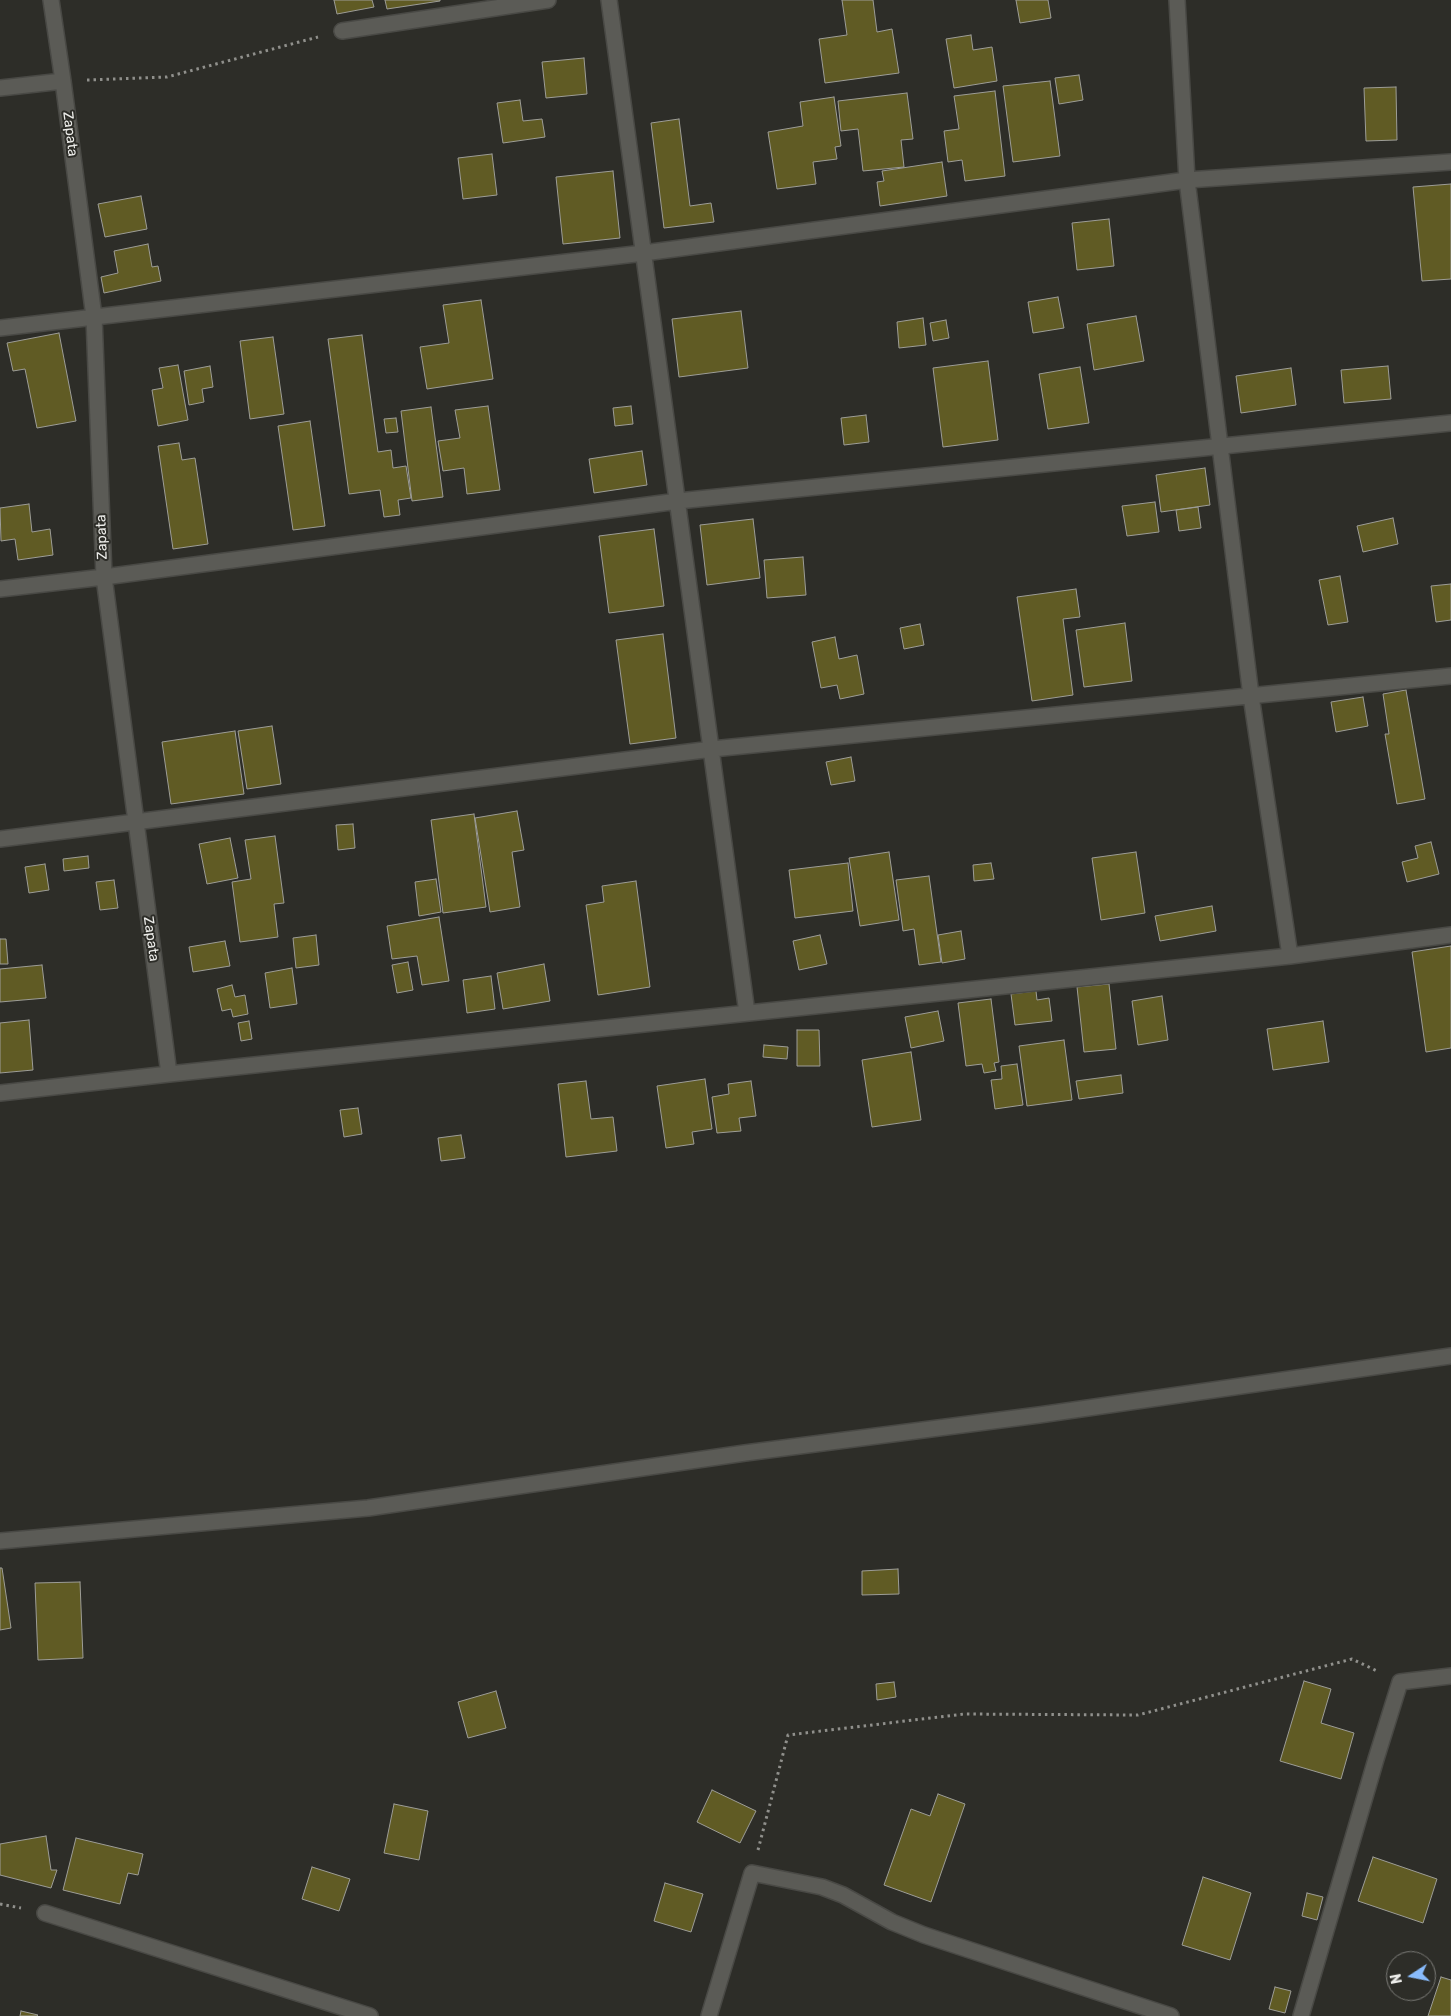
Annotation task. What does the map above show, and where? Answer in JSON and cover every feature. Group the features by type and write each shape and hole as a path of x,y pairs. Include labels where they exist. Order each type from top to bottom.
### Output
{"street":[{"name":"Zapata","path":"51,0 64,81 94,317 104,577 170,1074"},
{"path":"342,31 548,0"},
{"path":"610,0 748,1013"},
{"path":"1177,0 1187,180 1251,696 1290,956"},
{"path":"0,88 64,81"},
{"path":"0,328 644,253 1187,180 1451,162"},
{"path":"0,589 678,501 1221,445 1451,424"},
{"path":"0,839 712,749 1451,676"},
{"path":"0,1093 1290,956 1451,935"},
{"path":"0,1541 368,1508 755,1452 1039,1415 1451,1356"},
{"path":"1301,2016 1400,1682 1451,1676"},
{"path":"709,2016 752,1873 822,1886 844,1895 892,1922 924,1935 1171,2016"},
{"path":"45,1912 370,2016"}],"path":[{"path":"64,81 167,77 342,31"},
{"path":"752,1873 788,1735 964,1714 1138,1716 1352,1659 1400,1682"}],"building":[{"path":"334,0 372,0 374,7 337,14"},
{"path":"385,0 440,0 440,1 387,9"},
{"path":"842,0 873,0 877,32 892,29 899,73 825,83 819,39 847,35"},
{"path":"1016,0 1048,0 1051,18 1020,23"},
{"path":"971,35 973,50 992,47 997,81 954,88 946,39"},
{"path":"584,58 587,94 546,98 542,62"},
{"path":"1079,75 1083,100 1059,104 1055,78"},
{"path":"1050,81 1060,156 1013,162 1003,86"},
{"path":"1396,87 1397,140 1366,141 1364,88"},
{"path":"995,91 1005,176 965,181 962,160 948,162 944,131 959,129 954,96"},
{"path":"907,93 913,139 901,140 904,167 863,171 858,129 841,131 838,101"},
{"path":"834,97 841,146 835,147 837,159 813,162 816,184 777,189 768,132 803,126 800,102"},
{"path":"520,100 523,121 542,119 545,137 503,143 497,103"},
{"path":"679,119 690,206 711,203 714,222 664,228 651,123"},
{"path":"492,154 497,195 463,199 458,158"},
{"path":"942,162 947,196 880,206 877,182 884,181 882,171"},
{"path":"613,171 620,238 563,244 556,177"},
{"path":"1451,184 1451,279 1422,281 1413,187"},
{"path":"141,196 147,229 105,237 98,204"},
{"path":"1109,219 1114,266 1077,270 1072,223"},
{"path":"148,244 152,267 158,266 161,281 104,293 101,277 118,273 114,251"},
{"path":"1058,297 1064,328 1033,333 1028,302"},
{"path":"481,300 493,379 427,389 420,347 449,343 443,305"},
{"path":"741,311 748,368 679,377 672,319"},
{"path":"1136,316 1144,361 1094,370 1087,324"},
{"path":"923,318 926,345 899,348 897,322"},
{"path":"946,320 949,338 933,341 930,323"},
{"path":"59,333 76,421 37,428 25,369 13,371 7,343"},
{"path":"362,335 378,452 391,450 393,468 406,466 411,498 398,500 400,515 384,517 380,490 349,494 328,339"},
{"path":"273,337 284,414 250,419 240,341"},
{"path":"988,361 998,440 943,447 933,368"},
{"path":"178,365 188,420 158,426 152,390 163,388 159,368"},
{"path":"210,366 213,387 202,389 204,402 189,405 184,371"},
{"path":"1388,366 1391,399 1344,403 1341,370"},
{"path":"1080,367 1089,423 1048,429 1039,374"},
{"path":"1291,368 1296,405 1241,413 1236,376"},
{"path":"488,406 500,490 467,494 464,468 443,471 438,441 460,438 455,410"},
{"path":"631,406 633,424 615,426 613,408"},
{"path":"431,407 443,497 412,501 401,411"},
{"path":"866,415 869,442 844,445 841,418"},
{"path":"396,418 398,432 386,433 384,419"},
{"path":"310,421 325,526 293,530 278,426"},
{"path":"179,443 182,460 195,458 208,544 173,549 158,446"},
{"path":"642,451 647,485 594,493 589,459"},
{"path":"1205,468 1210,505 1161,512 1156,475"},
{"path":"1155,502 1159,532 1127,536 1122,506"},
{"path":"29,504 32,532 50,529 53,555 18,560 15,539 1,541 0,508"},
{"path":"1198,507 1201,528 1179,531 1176,510"},
{"path":"1393,518 1398,544 1363,552 1357,526"},
{"path":"753,519 760,578 707,585 700,525"},
{"path":"654,529 664,606 609,613 599,536"},
{"path":"803,557 806,595 767,598 764,560"},
{"path":"1340,576 1348,622 1328,625 1319,580"},
{"path":"1451,584 1451,620 1436,622 1431,586"},
{"path":"1076,589 1080,617 1063,619 1073,695 1032,701 1017,597"},
{"path":"1125,623 1132,681 1084,687 1076,630"},
{"path":"920,624 924,645 904,649 900,628"},
{"path":"663,634 676,738 630,744 616,640"},
{"path":"835,637 839,659 857,655 864,694 840,699 837,685 821,688 812,642"},
{"path":"1406,690 1425,799 1397,804 1385,734 1389,734 1383,694"},
{"path":"1363,697 1368,726 1336,732 1331,702"},
{"path":"272,726 281,784 247,789 238,731"},
{"path":"235,731 244,794 171,804 162,742"},
{"path":"851,757 855,781 831,785 826,762"},
{"path":"517,811 524,850 512,852 520,907 490,912 475,818"},
{"path":"474,814 486,907 443,913 431,820"},
{"path":"353,824 355,848 338,850 336,825"},
{"path":"275,836 284,903 274,904 278,937 240,942 232,882 251,879 245,840"},
{"path":"230,838 238,878 207,884 199,844"},
{"path":"1431,842 1439,874 1407,882 1402,862 1418,858 1415,846"},
{"path":"889,852 899,920 860,926 849,858"},
{"path":"1136,852 1145,913 1101,920 1092,858"},
{"path":"88,856 89,868 64,871 63,859"},
{"path":"848,863 853,911 795,918 789,870"},
{"path":"991,863 994,879 974,881 973,865"},
{"path":"45,864 49,890 29,893 25,867"},
{"path":"929,876 941,962 919,965 914,929 903,931 896,880"},
{"path":"436,879 441,912 419,916 415,882"},
{"path":"114,880 118,908 100,910 96,882"},
{"path":"636,881 650,987 598,995 586,905 604,902 602,886"},
{"path":"1212,906 1216,931 1160,941 1155,916"},
{"path":"439,917 449,981 422,985 417,956 392,959 387,926"},
{"path":"961,931 965,959 942,963 938,935"},
{"path":"316,935 319,965 296,968 293,938"},
{"path":"820,935 827,964 799,970 793,941"},
{"path":"0,939 6,939 8,964 0,964"},
{"path":"225,941 230,966 193,972 189,947"},
{"path":"1451,946 1451,1048 1426,1052 1412,952"},
{"path":"408,962 413,990 397,993 392,965"},
{"path":"544,964 550,1001 503,1009 497,973"},
{"path":"42,965 46,998 0,1002 0,969"},
{"path":"292,968 297,1004 270,1008 265,973"},
{"path":"491,976 495,1009 467,1013 463,980"},
{"path":"1109,984 1116,1049 1084,1052 1077,987"},
{"path":"232,985 235,997 245,995 248,1014 233,1017 231,1009 222,1011 217,989"},
{"path":"1036,991 1037,1000 1049,998 1052,1021 1015,1025 1011,994"},
{"path":"1162,996 1168,1040 1138,1045 1132,1001"},
{"path":"991,999 999,1062 994,1063 996,1071 984,1073 982,1064 966,1066 958,1003"},
{"path":"938,1011 944,1041 911,1048 905,1017"},
{"path":"29,1020 33,1070 0,1073 0,1023"},
{"path":"249,1021 252,1039 241,1041 238,1023"},
{"path":"1323,1021 1329,1062 1273,1070 1267,1029"},
{"path":"797,1030 819,1030 820,1066 797,1066"},
{"path":"1064,1040 1072,1100 1027,1106 1019,1046"},
{"path":"764,1045 788,1047 787,1059 763,1057"},
{"path":"911,1052 921,1120 872,1127 862,1060"},
{"path":"1017,1064 1023,1105 995,1109 991,1080 1002,1079 1001,1066"},
{"path":"1121,1075 1123,1093 1079,1099 1076,1081"},
{"path":"705,1079 712,1129 692,1132 694,1144 666,1148 657,1086"},
{"path":"586,1081 591,1119 613,1117 617,1151 566,1157 558,1084"},
{"path":"751,1081 756,1116 739,1118 741,1131 717,1133 712,1097 729,1094 728,1084"},
{"path":"358,1108 362,1134 344,1137 340,1110"},
{"path":"461,1135 465,1158 441,1161 438,1138"},
{"path":"0,1568 2,1568 11,1628 0,1630"},
{"path":"898,1569 899,1594 862,1595 862,1571"},
{"path":"80,1582 83,1658 38,1660 35,1583"},
{"path":"1304,1681 1331,1689 1321,1723 1354,1733 1341,1779 1280,1761"},
{"path":"894,1682 896,1697 877,1700 876,1684"},
{"path":"496,1691 506,1728 468,1738 458,1702"},
{"path":"712,1790 756,1811 740,1843 697,1822"},
{"path":"938,1794 965,1804 931,1902 884,1885 911,1809 930,1816"},
{"path":"394,1804 428,1811 419,1860 384,1853"},
{"path":"46,1836 51,1870 57,1870 51,1888 0,1875 0,1844"},
{"path":"76,1838 143,1854 138,1875 128,1873 120,1904 63,1890"},
{"path":"1373,1857 1437,1879 1423,1923 1358,1901"},
{"path":"312,1867 350,1879 339,1911 302,1899"},
{"path":"1203,1877 1251,1893 1230,1960 1182,1945"},
{"path":"665,1883 703,1894 691,1932 654,1921"},
{"path":"1307,1893 1323,1897 1317,1920 1302,1916"},
{"path":"1441,1977 1451,1980 1451,2016 1428,2016 1433,2001 1436,2001 1436,1992"},
{"path":"1275,1987 1291,1991 1285,2013 1269,2009"},
{"path":"21,2011 38,2015 20,2016"}]}
